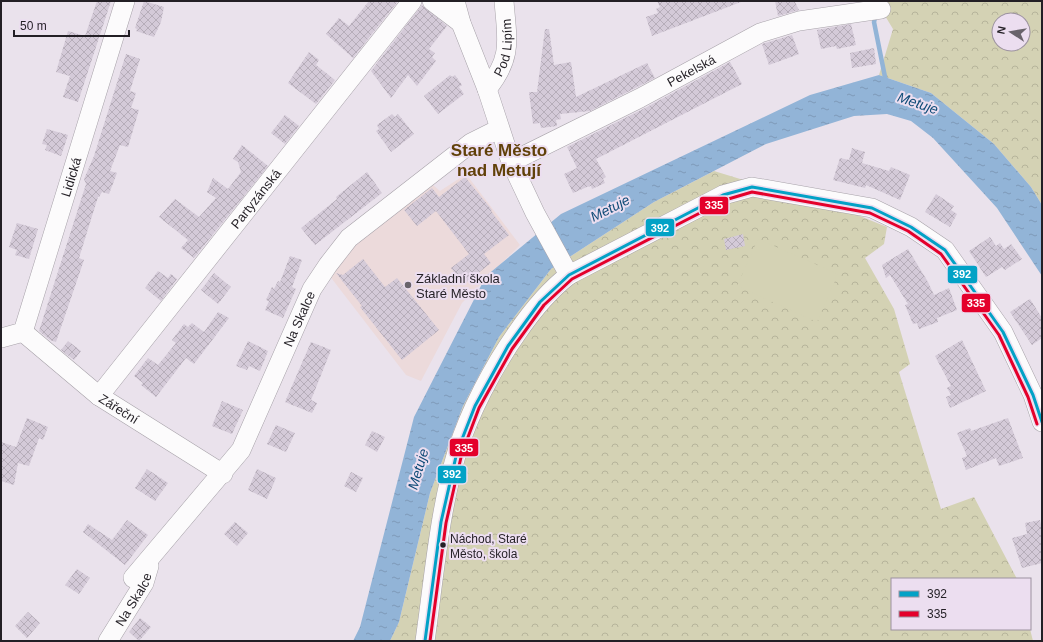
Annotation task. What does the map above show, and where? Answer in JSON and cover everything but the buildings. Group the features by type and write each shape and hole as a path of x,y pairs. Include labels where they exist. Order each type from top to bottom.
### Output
{"street":[{"name":"Lidická","path":"23,332 125,1"},
{"name":"Partyzánská","path":"98,396 412,1"},
{"path":"432,1 461,23"},
{"path":"455,1 461,23 487,88 499,129 511,162 535,213 567,270"},
{"name":"Pod Lipím","path":"487,88 499,73 505,60 508,42 504,1"},
{"name":"Pekelská","path":"511,162 640,98 760,34 799,21 881,8"},
{"name":"Na Skalce","path":"133,578 223,474 241,450 312,289 332,259 349,238 471,143 499,129"},
{"path":"426,641 443,515 457,452 483,387 507,347 536,306 567,270 723,195 752,187 872,208 911,227 945,250 1003,332 1033,395 1042,422"},
{"path":"1,338 23,332"},
{"name":"Zářeční","path":"23,332 98,396 223,474"},
{"name":"Na Skalce","path":"108,641 144,583 152,555"}],"shaded area":[{"name":"Základní škola Staré Město","path":"466,174 520,245 462,303 421,381 406,375 322,266 433,185 440,191"}],"green space":[{"path":"876,1 1042,1 1042,205 1031,187 994,144 931,93 879,75 893,29"},
{"path":"714,171 780,191 815,198 887,227 884,244 865,258 894,309 910,364 899,372 941,509 974,497 1016,578 891,578 891,630 1030,630 1033,641 390,641 399,622 430,493 463,406 499,337 551,269 654,202"},
{"path":"758,239 838,274 817,322 737,286"}],"water":[{"name":"Metuje","path":"879,75 931,93 994,144 1031,187 1042,205 1042,276 997,208 933,138 911,121 887,114 854,116 766,144 654,202 551,269 499,337 463,406 430,493 399,622 390,641 353,641 360,627 414,417 486,276 561,214 810,95"}],"waterway":[{"path":"876,14 874,22 886,82"}],"transit line":[{"name":"392","path":"425,641 441,522 457,452 475,406 508,346 540,302 569,275 723,195 752,187 872,208 911,227 945,250 1003,332 1033,395 1042,422"},
{"name":"335","path":"430,641 446,523 462,453 479,408 512,349 544,305 572,279 725,200 752,192 870,213 908,231 941,254 999,335 1028,397 1037,424"}],"place":[{"name":"Základní škola Staré Město","path":"408,285"},
{"name":"Náchod, Staré Město, škola","path":"443,545"}],"district":[{"name":"Staré Město nad Metují","path":"499,160"}]}
